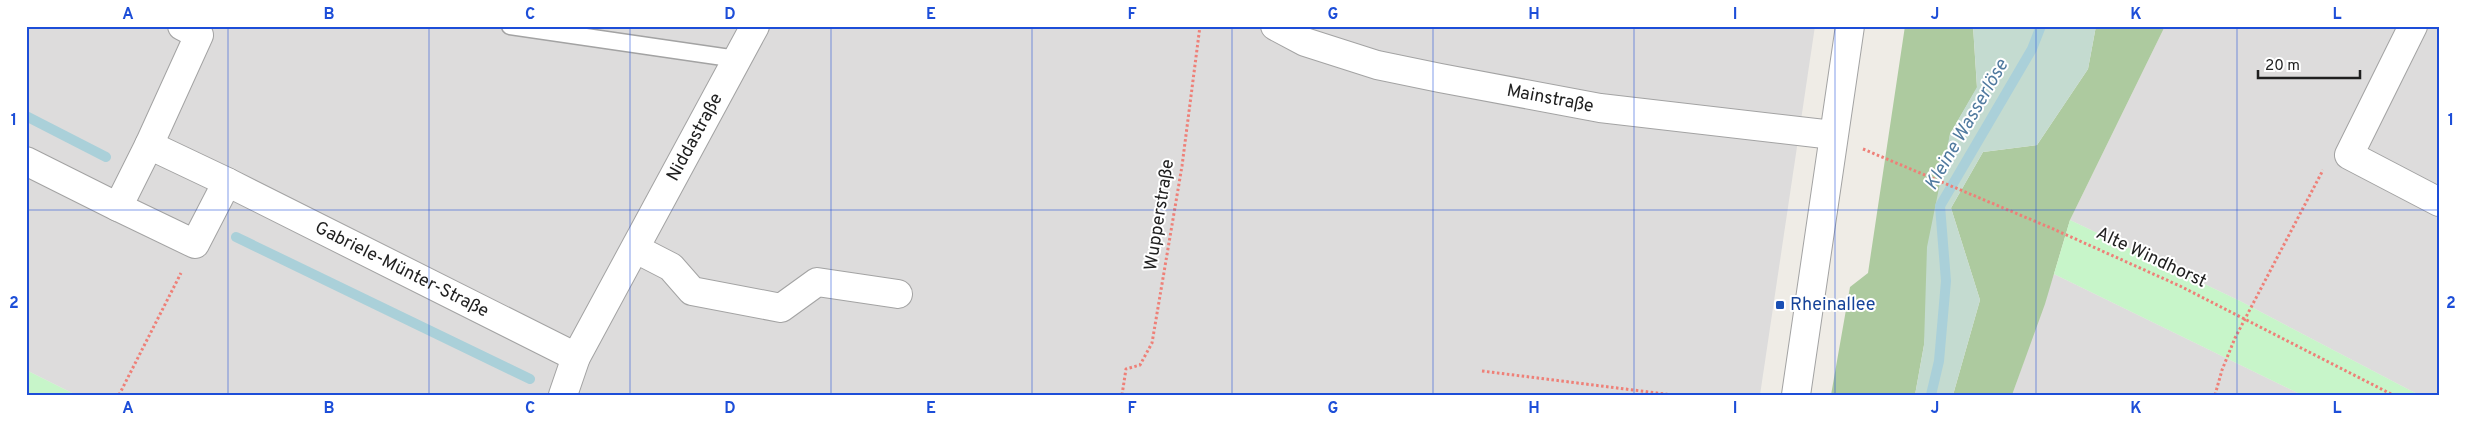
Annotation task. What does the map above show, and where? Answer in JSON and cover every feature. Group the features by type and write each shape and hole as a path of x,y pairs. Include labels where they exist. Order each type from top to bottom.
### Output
{"street":[{"path":"118,207 199,35 182,26"},
{"name":"Niddastraße","path":"563,395 576,357 755,26"},
{"name":"Mainstraße","path":"1275,26 1305,42 1377,65 1440,78 1600,108 1833,135"},
{"path":"1796,395 1850,26"},
{"path":"2413,26 2350,155 2439,202"},
{"name":"Gabriele-Münter-Straße","path":"148,145 227,182 576,357"},
{"path":"26,161 196,244 227,182"},
{"path":"636,249 671,267 692,291 781,308 817,282 898,294"}],"lane":[{"path":"510,26 737,59"}],"path":[{"name":"Wupperstraße","path":"1122,395 1126,369 1140,365 1152,343 1182,166 1200,26"},
{"path":"2215,395 2222,370 2246,319 2325,168 2350,155"},
{"name":"Alte Windhorst","path":"1890,162 1988,202 2180,286 2393,395"},
{"path":"119,395 196,244"},
{"path":"1482,372 1673,395"}],"shaded area":[{"path":"26,26 1815,26 1760,395 76,395 26,370"},
{"path":"2165,26 2439,26 2439,395 2419,395 2240,301 2070,220"},
{"path":"2054,274 2302,395 2012,395"}],"green space":[{"path":"1905,26 1973,26 1977,88 1950,134 1924,345 1915,395 1831,395 1850,287 1868,273"},
{"path":"1973,26 2096,26 2088,69 2037,145 1983,152 1951,208 1980,300 1953,395 1915,395 1924,345 1927,247 1950,134 1977,87"},
{"path":"2096,26 2165,26 2070,220 2045,304 2012,395 1953,395 1980,300 1951,208 1983,152 2037,145 2088,69"},
{"path":"2070,220 2240,301 2419,395 2302,395 2054,274"},
{"path":"26,370 76,395 26,395"}],"waterway":[{"name":"Kleine Wasserlöse","path":"1931,395 1939,361 1946,281 1940,206 2032,49 2041,26"},
{"path":"26,116 106,157"},
{"path":"236,237 530,379"}],"place":[{"name":"Rheinallee","path":"1780,305"}]}
